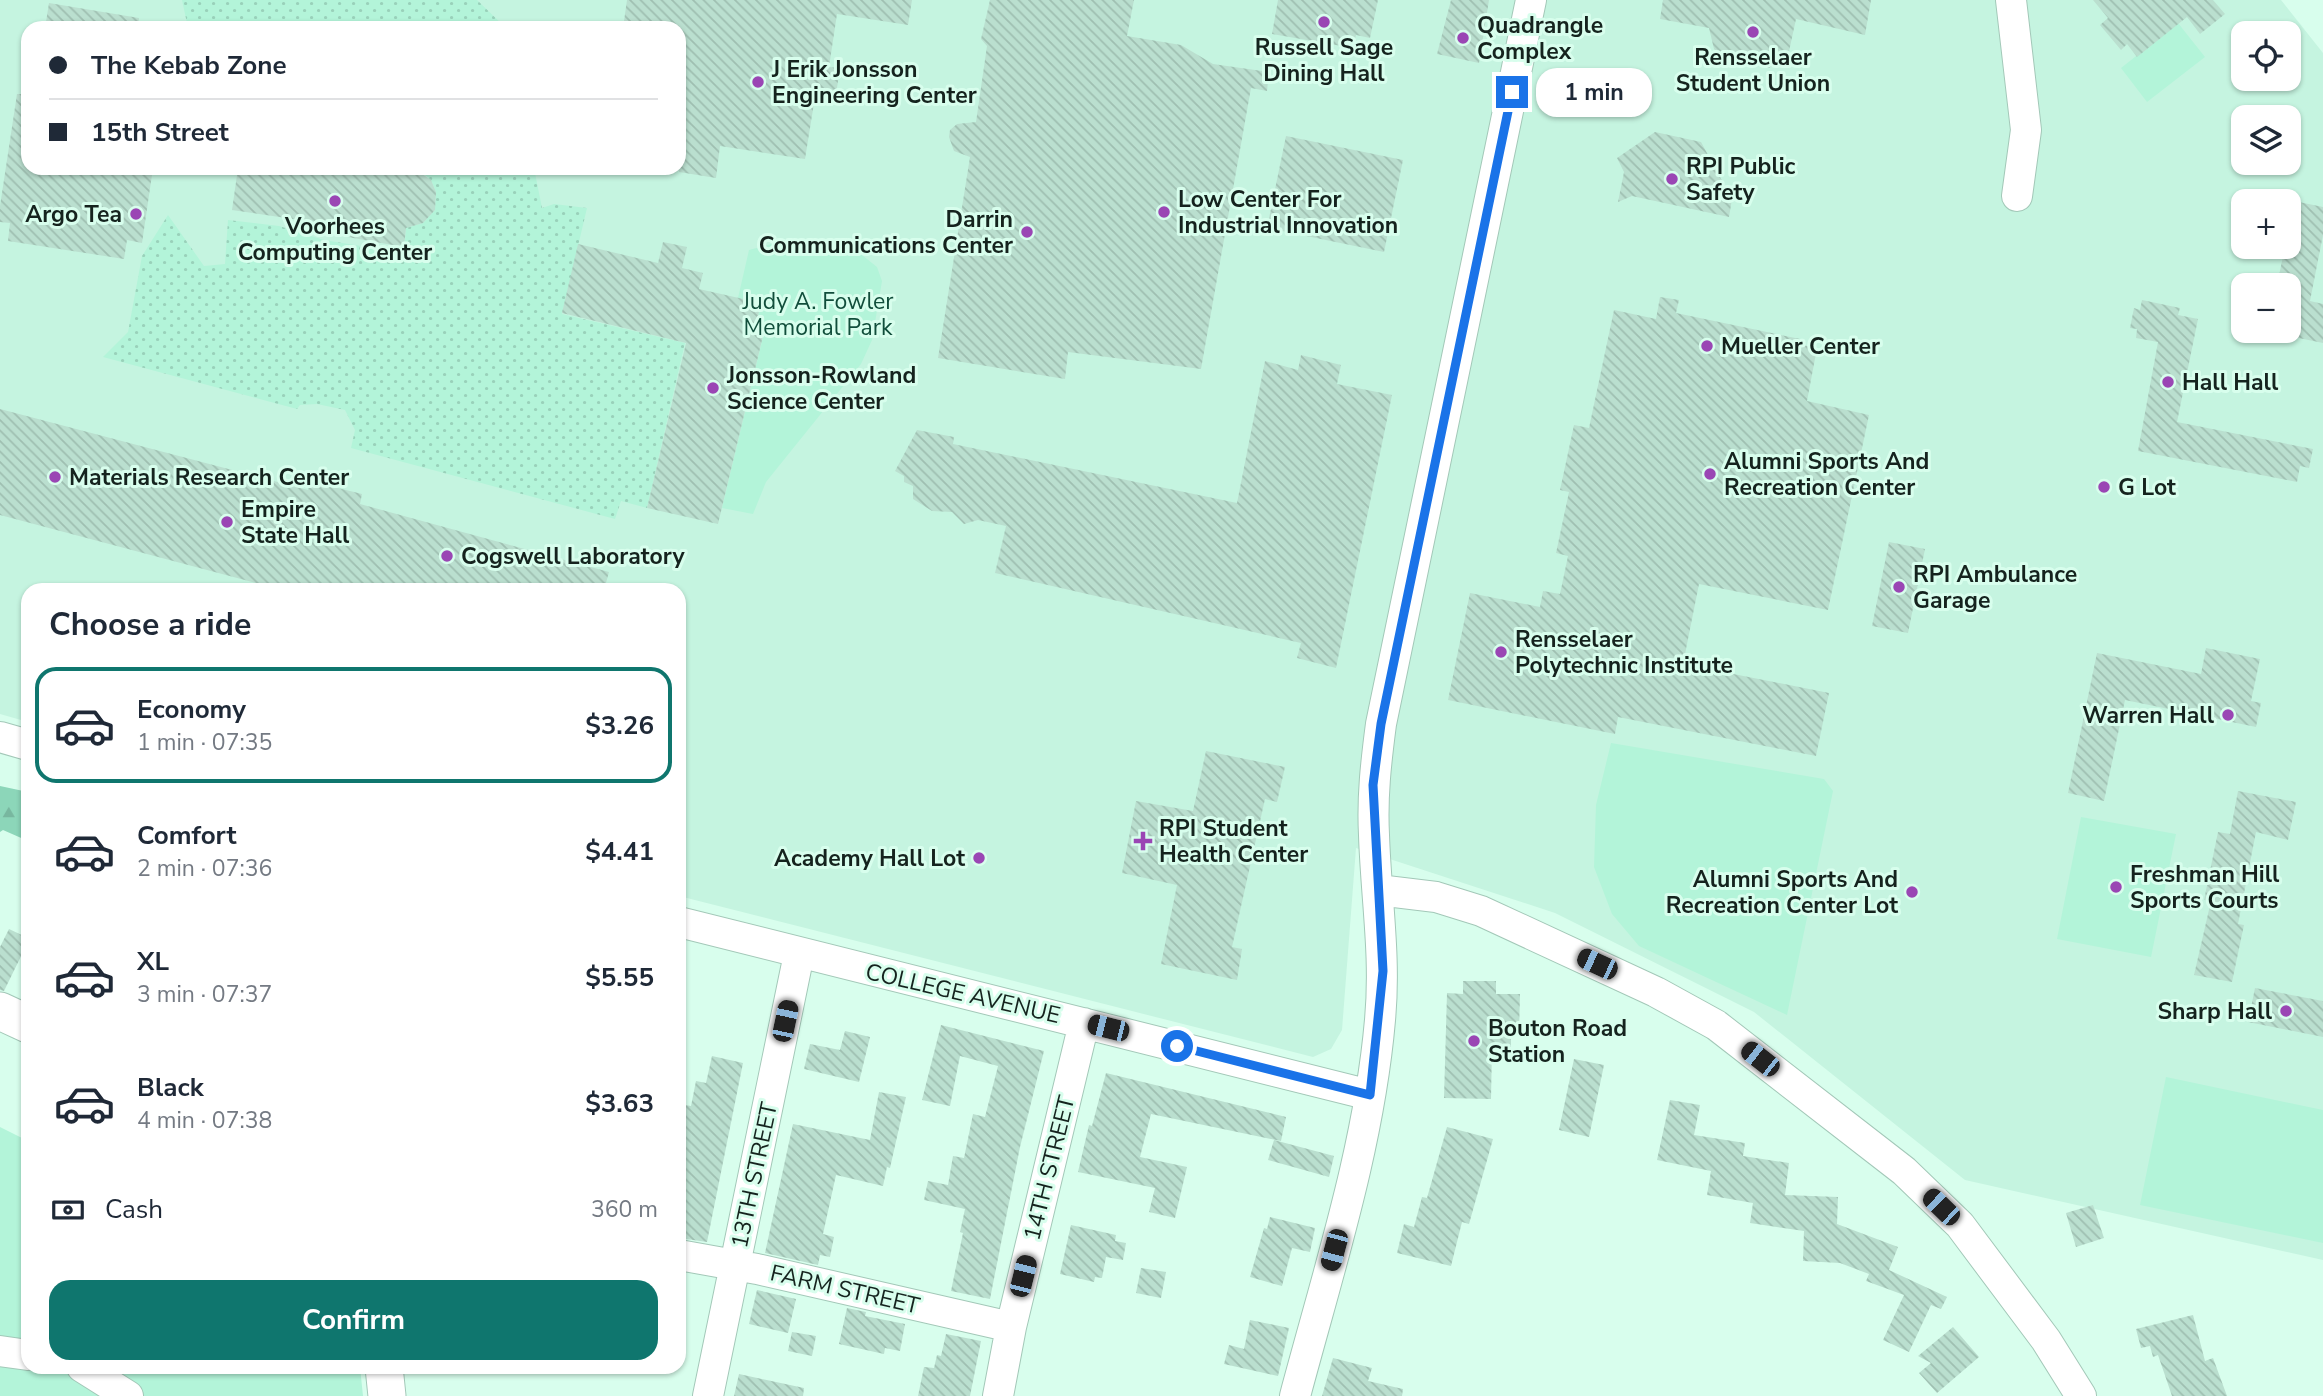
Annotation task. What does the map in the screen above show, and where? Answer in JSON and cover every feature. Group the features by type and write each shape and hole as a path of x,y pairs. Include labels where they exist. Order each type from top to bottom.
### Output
{"main road":[{"path":"0,1011 21,1021"},
{"path":"385,1374 387,1396"}],"street":[{"path":"1295,1396 1355,1170 1370,1095 1383,971 1373,785 1381,724 1531,0"},
{"path":"2011,0 2026,130 2017,196"},
{"path":"0,737 21,743"},
{"path":"1378,890 1436,897 1481,911 1656,992 1716,1025 1904,1171 1960,1225 2046,1340 2081,1396"},
{"name":"COLLEGE AVENUE","path":"686,924 1370,1095"},
{"name":"13TH STREET","path":"708,1396 799,954"},
{"name":"14TH STREET","path":"998,1396 1011,1327 1084,1023"},
{"name":"FARM STREET","path":"686,1256 735,1264 1011,1327"},
{"path":"0,1351 21,1354"},
{"path":"93,1374 128,1396"}],"shaded area":[{"name":"Rensselaer Polytechnic Institute","path":"0,0 2281,0 2298,21 2231,21 2231,91 2301,91 2301,25 2323,53 2323,1260 1965,1180 1754,1012 1555,913 1356,848 1342,1030 1331,1049 1313,1057 686,898 686,583 21,583 21,720 0,714"}],"green space":[{"path":"182,0 477,0 499,21 186,21"},
{"path":"2178,23 2205,57 2147,102 2121,68"},
{"path":"425,175 535,175 542,208 554,204 587,208 562,314 685,343 647,508 621,501 615,519 351,448 355,430 345,410 317,404 300,405 297,409 103,357 128,332 142,256 168,215 204,266 225,264 228,220 279,226 324,240 404,253 406,228 423,223 435,210 436,192 431,180"},
{"name":"Judy A. Fowler Memorial Park","path":"775,243 862,255 877,267 882,281 872,340 861,364 766,482 753,514 722,508 763,337 754,334 761,304 738,298 749,250"},
{"path":"1611,743 1824,779 1833,791 1787,1015 1639,946 1612,914 1594,867 1596,805"},
{"path":"0,786 21,790 21,838 3,830 0,832"},
{"name":"Freshman Hill Sports Courts","path":"2081,817 2176,834 2151,957 2057,939"},
{"path":"2166,1077 2323,1110 2323,1243 2140,1205"},
{"path":"0,1127 21,1138 21,1374 361,1374 363,1396 0,1396"}],"building":[{"name":"J Erik Jonsson Engineering Center","path":"627,0 912,0 908,25 837,14 829,67 840,68 835,101 815,97 805,159 720,146 716,178 686,173 686,21 624,21"},
{"path":"990,0 1134,0 1127,36 1181,45 1213,64 1269,72 1267,91 1251,88 1201,369 1068,352 1065,379 938,358 970,157 954,151 949,137 950,130 957,124 976,122 987,46 981,39"},
{"name":"Russell Sage Dining Hall","path":"1278,0 1378,0 1370,38 1356,35 1353,48 1272,34"},
{"name":"Quadrangle Complex","path":"1451,0 1489,0 1479,63 1437,54"},
{"name":"Rensselaer Student Union","path":"1663,0 1871,0 1865,35 1796,19 1788,56 1769,68 1725,60 1714,49 1709,28 1660,19"},
{"path":"2093,0 2213,0 2225,14 2200,34 2187,17 2137,57 2127,44 2121,50 2100,25 2108,18"},
{"path":"49,3 139,18 139,21 46,21"},
{"path":"17,94 21,94 21,175 152,175 142,243 127,240 124,259 8,241 10,223 0,222 0,206"},
{"name":"RPI Public Safety","path":"1655,132 1701,142 1732,199 1729,217 1632,196 1618,202 1624,172 1617,158"},
{"path":"1286,136 1403,160 1384,252 1267,228"},
{"name":"Voorhees Computing Center","path":"237,175 424,175 431,180 436,192 435,210 423,223 406,228 404,247 325,233 327,224 232,210"},
{"path":"2301,202 2323,207 2323,235 2310,301 2323,304 2323,343 2301,338 2301,273 2280,273 2282,259 2301,259"},
{"name":"Jonsson-Rowland Science Center","path":"663,242 687,247 682,268 703,273 699,289 761,303 754,334 763,336 718,524 647,508 686,343 562,313 578,244 658,263"},
{"path":"1660,297 1679,300 1676,313 1800,339 1798,344 1817,348 1807,401 1869,415 1828,610 1699,584 1683,664 1829,693 1816,756 1618,717 1615,734 1448,700 1470,593 1540,607 1543,591 1560,594 1568,556 1556,553 1569,492 1560,490 1574,425 1589,428 1614,310 1656,319"},
{"name":"Hall Hall","path":"2142,300 2180,308 2178,315 2198,319 2177,422 2313,449 2309,468 2300,466 2297,482 2138,451 2158,342 2136,338 2137,329 2130,328 2134,308 2140,310"},
{"path":"1301,355 1341,365 1337,384 1392,395 1336,668 1297,658 1301,643 995,573 1006,526 978,520 964,524 952,512 932,511 913,499 913,486 904,482 904,476 895,471 917,430 954,437 953,444 1237,503 1265,361 1298,370"},
{"path":"0,409 308,490 310,481 362,494 360,504 609,572 606,583 256,583 0,515"},
{"name":"RPI Ambulance Garage","path":"1889,542 1925,549 1908,633 1872,626"},
{"name":"Warren Hall","path":"2206,648 2260,659 2251,701 2261,703 2256,727 2125,700 2104,801 2068,793 2097,653 2201,674"},
{"path":"1206,751 1285,767 1277,802 1265,799 1232,947 1242,949 1237,980 1161,964 1177,885 1122,873 1136,801 1193,811"},
{"path":"2238,791 2296,802 2288,840 2256,832 2238,924 2244,925 2232,982 2194,975 2211,901 2204,900 2218,832 2230,834"},
{"path":"9,929 21,935 21,956 4,991 0,990 0,947"},
{"name":"Bouton Road Station","path":"1463,981 1496,981 1496,994 1520,994 1519,1035 1511,1035 1511,1047 1492,1047 1491,1099 1444,1098 1447,993 1463,994"},
{"name":"Sharp Hall","path":"2255,988 2323,1001 2323,1037 2248,1022"},
{"path":"941,1025 1044,1051 1020,1147 990,1299 951,1291 965,1209 924,1200 928,1181 948,1185 953,1156 964,1158 973,1114 985,1117 998,1066 960,1056 950,1106 922,1100"},
{"path":"845,1031 870,1037 859,1082 804,1069 810,1044 840,1050"},
{"path":"712,1056 743,1063 707,1242 686,1239 686,1105 691,1106 696,1081 706,1083"},
{"path":"1574,1059 1604,1065 1589,1137 1559,1130"},
{"path":"1106,1073 1286,1117 1281,1141 1151,1114 1140,1157 1187,1167 1175,1218 1149,1212 1155,1188 1078,1172 1089,1125 1092,1126"},
{"path":"879,1092 906,1097 890,1168 887,1167 883,1186 836,1175 823,1234 834,1237 830,1257 820,1255 818,1265 765,1253 793,1124 870,1140"},
{"path":"1670,1100 1700,1105 1694,1135 1745,1143 1743,1156 1789,1163 1785,1195 1838,1197 1837,1224 1898,1247 1889,1270 1947,1297 1941,1309 1931,1305 1909,1352 1883,1340 1904,1295 1866,1281 1869,1274 1840,1263 1803,1261 1804,1231 1750,1223 1753,1203 1707,1195 1711,1171 1657,1160"},
{"path":"1447,1127 1493,1139 1469,1224 1462,1222 1451,1266 1397,1253 1404,1224 1414,1227 1422,1197 1427,1198"},
{"path":"1274,1140 1334,1156 1329,1177 1268,1160"},
{"path":"2093,1205 2104,1238 2076,1247 2066,1213"},
{"path":"1270,1217 1315,1228 1310,1252 1292,1248 1282,1286 1250,1277 1264,1228 1267,1229"},
{"path":"1071,1225 1116,1235 1115,1241 1126,1243 1123,1260 1106,1257 1102,1278 1095,1277 1094,1282 1060,1274"},
{"path":"1141,1268 1166,1272 1161,1298 1136,1293"},
{"path":"757,1290 796,1299 788,1333 749,1324"},
{"path":"847,1308 866,1312 865,1316 905,1324 900,1351 885,1348 884,1354 839,1344"},
{"path":"2193,1315 2205,1361 2213,1358 2227,1396 2172,1396 2158,1355 2153,1357 2150,1346 2141,1348 2136,1329"},
{"path":"1250,1320 1289,1328 1278,1376 1224,1364 1229,1345 1244,1349"},
{"path":"1953,1327 1979,1357 1937,1393 1919,1373 1931,1363 1918,1356"},
{"path":"792,1332 816,1336 812,1356 788,1351"},
{"path":"946,1334 981,1341 970,1396 918,1396 924,1367 934,1368 937,1355 941,1356"},
{"path":"1333,1358 1372,1368 1368,1381 1403,1389 1402,1396 1322,1396"},
{"path":"739,1374 804,1388 803,1396 734,1396"}],"place":[{"name":"Russell Sage Dining Hall","path":"1324,22"},
{"name":"Rensselaer Student Union","path":"1753,32"},
{"name":"Quadrangle Complex","path":"1463,38"},
{"name":"J Erik Jonsson Engineering Center","path":"758,82"},
{"name":"RPI Public Safety","path":"1672,179"},
{"name":"Voorhees Computing Center","path":"335,201"},
{"name":"Low Center For Industrial Innovation","path":"1164,212"},
{"name":"Argo Tea","path":"136,214"},
{"name":"Darrin Communications Center","path":"1027,232"},
{"name":"Mueller Center","path":"1707,346"},
{"name":"Hall Hall","path":"2168,382"},
{"name":"Jonsson-Rowland Science Center","path":"713,388"},
{"name":"Alumni Sports And Recreation Center","path":"1710,474"},
{"name":"Materials Research Center","path":"55,477"},
{"name":"G Lot","path":"2104,487"},
{"name":"Empire State Hall","path":"227,522"},
{"name":"Cogswell Laboratory","path":"447,556"},
{"name":"RPI Ambulance Garage","path":"1899,587"},
{"name":"Rensselaer Polytechnic Institute","path":"1501,652"},
{"name":"Warren Hall","path":"2228,715"},
{"name":"RPI Student Health Center","path":"1143,841"},
{"name":"Academy Hall Lot","path":"979,858"},
{"name":"Freshman Hill Sports Courts","path":"2116,887"},
{"name":"Alumni Sports And Recreation Center Lot","path":"1912,892"},
{"name":"Sharp Hall","path":"2286,1011"},
{"name":"Bouton Road Station","path":"1474,1041"}],"route":[{"path":"1177,1046 1370,1095 1380,1022 1383,971 1373,785 1381,724 1512,92"}]}
